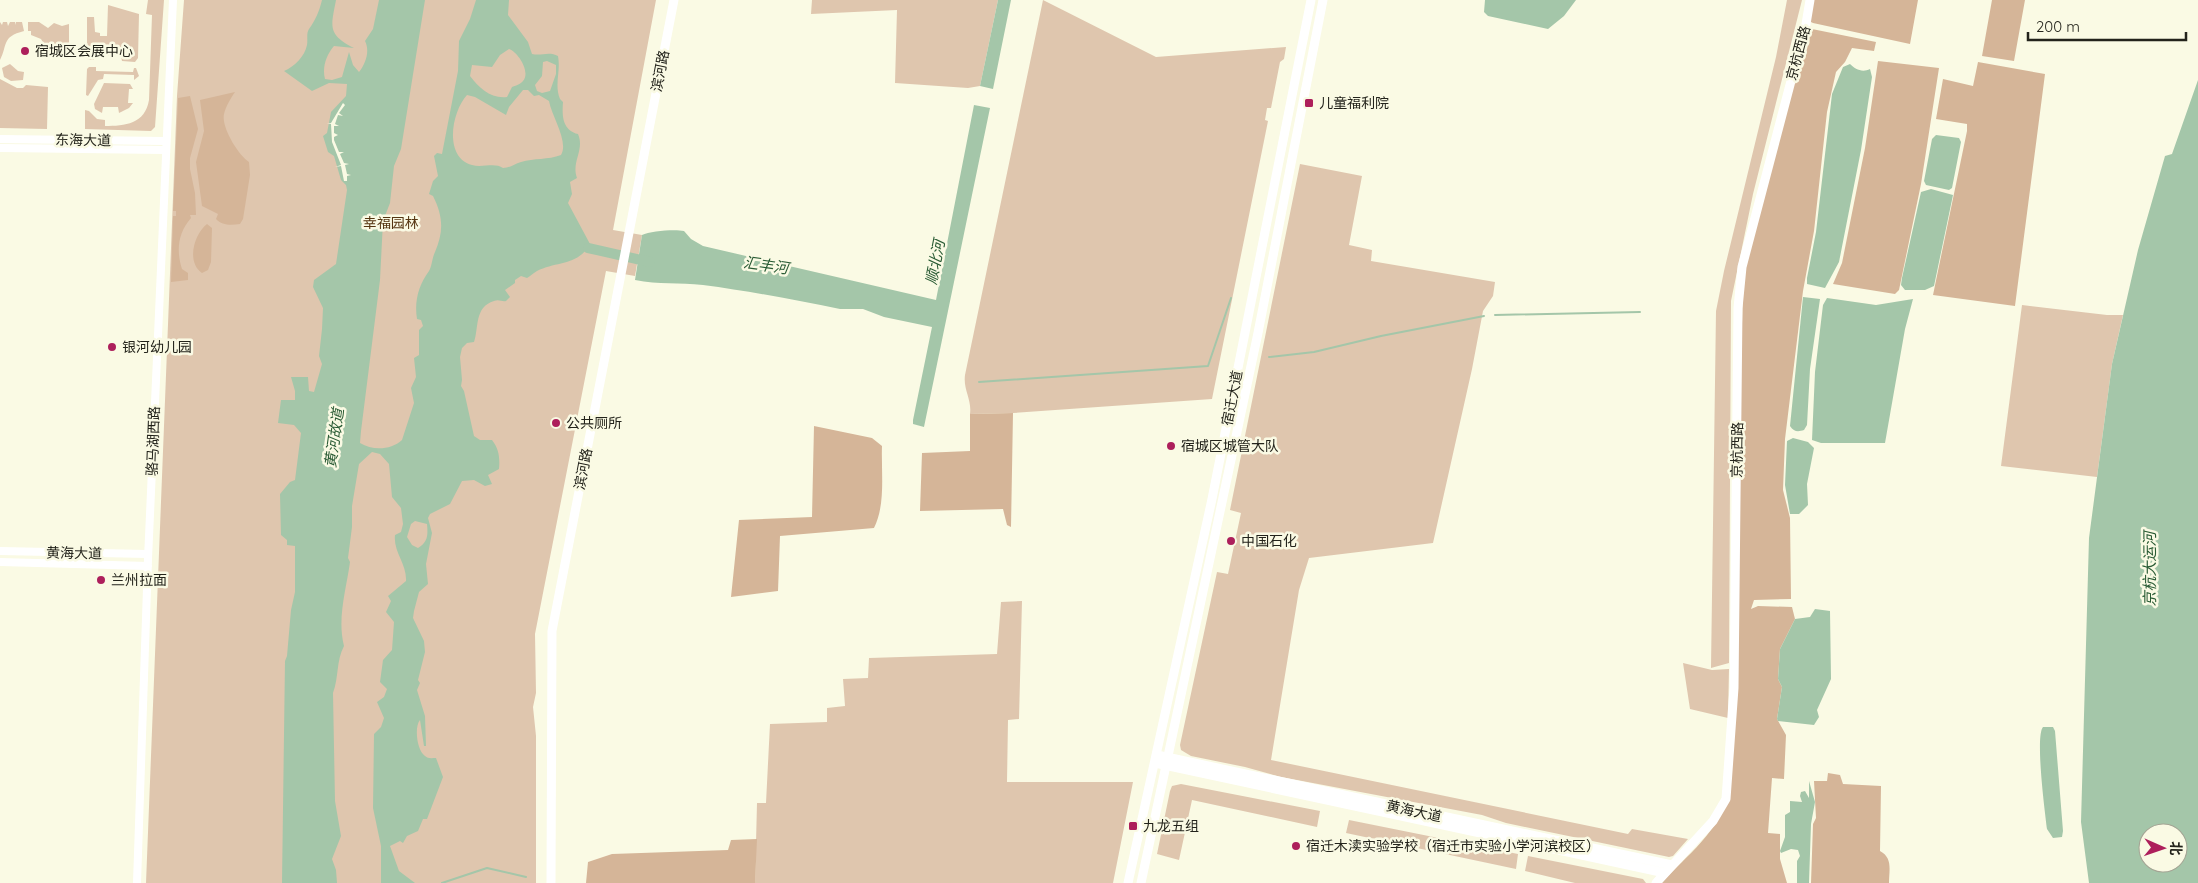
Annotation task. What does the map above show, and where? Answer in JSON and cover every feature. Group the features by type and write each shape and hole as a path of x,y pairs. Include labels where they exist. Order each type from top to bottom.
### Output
{"main road":[{"name":"滨河路","path":"551,883 552,631 674,0"},
{"name":"宿迁大道","path":"1128,883 1212,499 1310,0"},
{"name":"宿迁大道","path":"1141,883 1258,333 1323,0"},
{"name":"京杭西路","path":"1656,883 1713,821 1726,799 1734,688 1738,308 1742,267 1806,24 1810,0"},
{"name":"黄海大道","path":"1156,759 1665,873"},
{"name":"黄海大道","path":"1168,762 1672,865"}],"street":[{"name":"骆马湖西路","path":"137,883 148,554 173,0"},
{"name":"东海大道","path":"0,139 166,141"},
{"name":"东海大道","path":"0,148 165,150"},
{"name":"黄海大道","path":"0,551 148,554"},
{"name":"黄海大道","path":"0,562 148,566"}],"green space":[{"path":"148,0 164,0 155,127 151,131 85,129 85,110 89,111 97,119 105,120 105,126 112,126 127,124 139,119 147,108 149,100 152,15 146,14"},
{"name":"幸福园林","path":"184,0 656,0 613,230 642,235 635,276 606,271 535,634 536,693 533,707 536,736 536,883 146,883 177,96"},
{"path":"812,0 998,0 980,86 968,88 895,83 897,10 811,14"},
{"path":"1043,0 1156,57 1286,47 1284,59 1280,62 1271,108 1267,108 1265,120 1268,121 1212,399 1013,413 970,414 965,375"},
{"path":"1787,0 1802,0 1753,194 1731,301 1729,663 1711,668 1716,311 1776,57"},
{"path":"108,5 139,14 138,58 135,62 122,61 121,56 94,55 94,60 87,59 87,17 94,17 95,32 100,33 100,36 107,36"},
{"path":"0,22 2,25 3,22 7,22 8,26 10,22 15,22 16,25 16,22 22,22 24,31 8,39 0,60"},
{"path":"28,22 39,22 48,28 54,23 62,26 69,24 69,55 53,55 53,51 48,51 41,39 31,35 31,31 28,31"},
{"path":"10,64 18,71 24,72 23,80 11,81 4,77 2,68"},
{"path":"89,67 96,67 96,71 133,72 134,68 136,68 139,76 134,80 134,75 104,74 103,79 98,80 88,96 86,95 87,69"},
{"path":"0,79 17,88 23,88 26,85 48,87 47,129 0,128"},
{"path":"104,83 130,84 133,89 129,89 128,103 133,103 129,108 119,113 118,107 103,107 102,113 95,109 94,104"},
{"path":"1300,164 1362,176 1349,245 1372,250 1371,261 1495,282 1493,296 1483,311 1433,543 1309,558 1299,590 1271,760 1628,834 1632,829 1688,839 1673,856 1669,857 1506,823 1482,815 1281,777 1245,767 1191,756 1181,750 1180,745 1217,572 1228,574 1241,513 1230,510"},
{"path":"2022,305 2107,315 2123,315 2112,364 2097,477 2001,466"},
{"path":"1022,601 1019,719 1008,720 1007,782 1133,782 1113,883 755,883 757,803 766,803 770,724 827,722 827,708 845,706 843,679 868,678 869,658 997,654 1001,602"},
{"path":"1683,663 1712,670 1729,669 1728,718 1690,709"},
{"path":"1181,784 1320,811 1317,827 1192,800 1179,860 1157,854 1170,791 1172,786"},
{"path":"1349,820 1518,854 1516,869 1346,833"},
{"path":"1528,856 1643,879 1646,883 1575,883 1525,871"}],"shaded area":[{"path":"1813,0 1918,0 1910,44 1813,23 1809,21"},
{"path":"1992,0 2025,0 2014,61 1982,56"},
{"path":"1812,29 1876,42 1874,51 1852,48 1845,62 1836,72 1827,112 1814,231 1803,291 1785,439 1783,490 1790,518 1791,599 1754,600 1751,609 1758,606 1792,607 1795,619 1780,649 1778,679 1782,687 1777,719 1786,735 1784,779 1772,778 1768,833 1780,834 1780,859 1787,883 1661,883 1711,831 1719,819 1730,793 1743,285 1746,260 1807,32"},
{"path":"1878,61 1939,68 1921,184 1899,290 1895,294 1833,284 1842,263 1865,148"},
{"path":"1978,62 2045,74 2015,306 1933,295 1967,131 1967,124 1936,119 1943,79 1973,86"},
{"path":"235,92 224,114 225,126 231,140 249,162 250,175 243,219 240,224 230,225 218,221 216,219 218,214 202,206 196,162 204,131 200,100"},
{"path":"190,96 198,129 190,158 196,215 190,215 191,218 183,230 179,242 180,262 182,269 188,273 188,280 171,282 173,216 176,216 176,211 173,211 178,98"},
{"path":"207,224 212,228 211,262 208,270 202,273 194,262 193,255 198,234"},
{"path":"1013,413 1011,527 1007,525 1003,509 920,511 922,453 970,451 970,414"},
{"path":"814,426 872,438 882,446 882,498 878,519 874,528 780,536 778,591 731,597 739,520 812,517"},
{"path":"1828,773 1840,775 1843,784 1881,786 1880,851 1889,861 1889,883 1811,883 1813,824 1816,818 1814,781 1827,781"},
{"path":"757,839 755,883 586,883 588,862 612,854 728,850 731,840"}],"water":[{"name":"黄河故道","path":"322,0 336,0 332,23 333,29 339,38 354,48 334,46 331,50 325,62 324,70 325,79 332,80 342,77 349,52 353,65 359,72 365,61 367,53 365,41 373,29 379,0 425,0 401,149 394,166 390,203 383,221 380,280 360,443 365,446 382,448 393,446 402,440 414,403 411,388 416,377 414,358 419,355 419,330 423,326 421,320 417,319 417,299 422,282 431,267 441,230 439,210 433,196 429,194 433,181 438,176 434,156 437,153 442,154 458,71 459,41 470,19 476,0 509,0 508,15 528,42 532,54 552,54 558,56 558,94 563,102 564,121 569,129 578,134 580,140 576,167 577,178 570,182 572,194 568,203 590,244 585,251 573,260 545,268 527,278 521,276 515,280 515,283 505,290 510,297 506,301 497,300 483,308 478,318 474,342 467,343 462,348 460,357 461,386 464,391 474,436 480,440 492,440 498,454 499,469 488,475 492,484 485,486 474,480 462,481 450,504 430,514 428,518 432,533 426,564 428,584 419,592 413,618 424,641 425,652 417,690 425,716 426,746 424,746 420,720 417,733 418,744 422,753 427,758 436,758 443,777 427,819 423,819 418,831 407,836 403,843 400,841 390,846 399,871 415,883 381,883 381,846 373,808 374,734 381,727 384,718 377,702 384,697 387,689 380,682 383,660 392,650 394,622 386,612 391,601 388,596 406,581 406,575 395,541 395,535 401,532 403,524 401,508 392,497 389,464 380,454 372,452 359,464 352,506 352,527 348,558 350,562 341,625 344,646 341,652 333,693 335,801 341,836 332,859 336,870 337,883 282,883 285,661 295,592 295,546 287,545 287,540 281,535 280,494 290,482 295,480 301,433 294,425 278,423 281,400 295,400 295,391 291,377 308,377 309,391 314,392 322,364 319,356 323,308 313,287 314,280 336,264 347,190 346,185 341,180 334,156 328,152 323,136 327,133 331,112 346,96 347,84 329,83 312,91 284,71 295,64 304,53 307,45 308,31","holes":["509,49 513,51 522,63 525,73 523,81 512,87 507,97 496,96 486,92 470,76 472,65 492,67 500,55","547,61 556,65 556,74 550,91 542,93 537,91 535,85 542,76 543,62","523,90 528,90 534,96 539,95 549,101 562,136 563,150 561,155 526,161 503,168 496,165 476,166 463,160 457,153 453,133 457,112 467,95 475,97 506,115 509,107","415,521 427,524 427,538 418,548 412,545 407,537 411,524"]},
{"path":"998,0 1011,0 993,89 980,86"},
{"path":"1485,0 1576,0 1564,16 1548,29 1488,16 1484,12"},
{"path":"1850,64 1859,70 1870,69 1872,77 1861,150 1839,262 1825,288 1807,284 1807,278 1816,232 1832,94 1843,67"},
{"name":"京杭大运河","path":"2198,80 2198,883 2089,883 2081,822 2089,538 2112,364 2138,250 2165,156 2172,154"},
{"path":"974,105 990,108 924,427 913,424 913,420 932,327 884,317 863,309 840,309 703,285 635,280 642,235 656,231 680,230 703,246 936,300"},
{"path":"1936,135 1959,138 1961,142 1952,188 1949,190 1926,185 1924,181 1932,139"},
{"path":"1931,189 1953,195 1934,286 1925,290 1905,290 1901,285 1902,278 1921,192"},
{"path":"1803,297 1820,299 1810,369 1807,425 1804,430 1798,431 1790,426"},
{"path":"1827,298 1876,305 1913,299 1905,329 1885,443 1821,443 1812,440 1815,372 1823,305"},
{"path":"1793,438 1808,442 1814,448 1807,484 1808,505 1799,514 1790,514 1785,485 1787,441"},
{"path":"1815,609 1830,611 1831,679 1817,710 1819,717 1814,725 1778,721 1782,687 1778,679 1780,649 1795,619 1810,617"},
{"path":"2043,727 2053,727 2055,731 2062,837 2053,838 2047,829 2040,759"},
{"path":"1809,781 1815,802 1811,824 1809,883 1797,883 1797,861 1800,856 1798,850 1791,849 1781,853 1780,851 1785,837 1785,815 1790,812 1790,801 1802,802 1801,792 1805,791 1809,798"}],"pier":[{"path":"343,103 345,105 339,113 343,116 338,115 335,124 339,126 334,126 334,133 338,135 334,137 334,140 339,152 344,152 340,154 344,163 349,164 345,165 347,174 351,175 347,176 347,181 344,181 341,166 335,167 341,165 332,142 331,124 327,124 331,123"}],"waterway":[{"name":"汇丰河","path":"588,248 650,262"},
{"path":"979,382 1208,366 1231,298"},
{"path":"1495,315 1640,312"},
{"path":"1269,357 1314,352 1381,336 1484,316"},
{"path":"442,883 487,868 526,877"}],"place":[{"name":"宿城区会展中心","path":"25,51"},
{"name":"儿童福利院","path":"1309,103"},
{"name":"银河幼儿园","path":"112,347"},
{"name":"公共厕所","path":"556,423"},
{"name":"宿城区城管大队","path":"1171,446"},
{"name":"中国石化","path":"1231,541"},
{"name":"兰州拉面","path":"101,580"},
{"name":"九龙五组","path":"1133,826"},
{"name":"宿迁木渎实验学校（宿迁市实验小学河滨校区）","path":"1296,846"}],"water label":[{"name":"顺北河","path":"935,262"}]}
